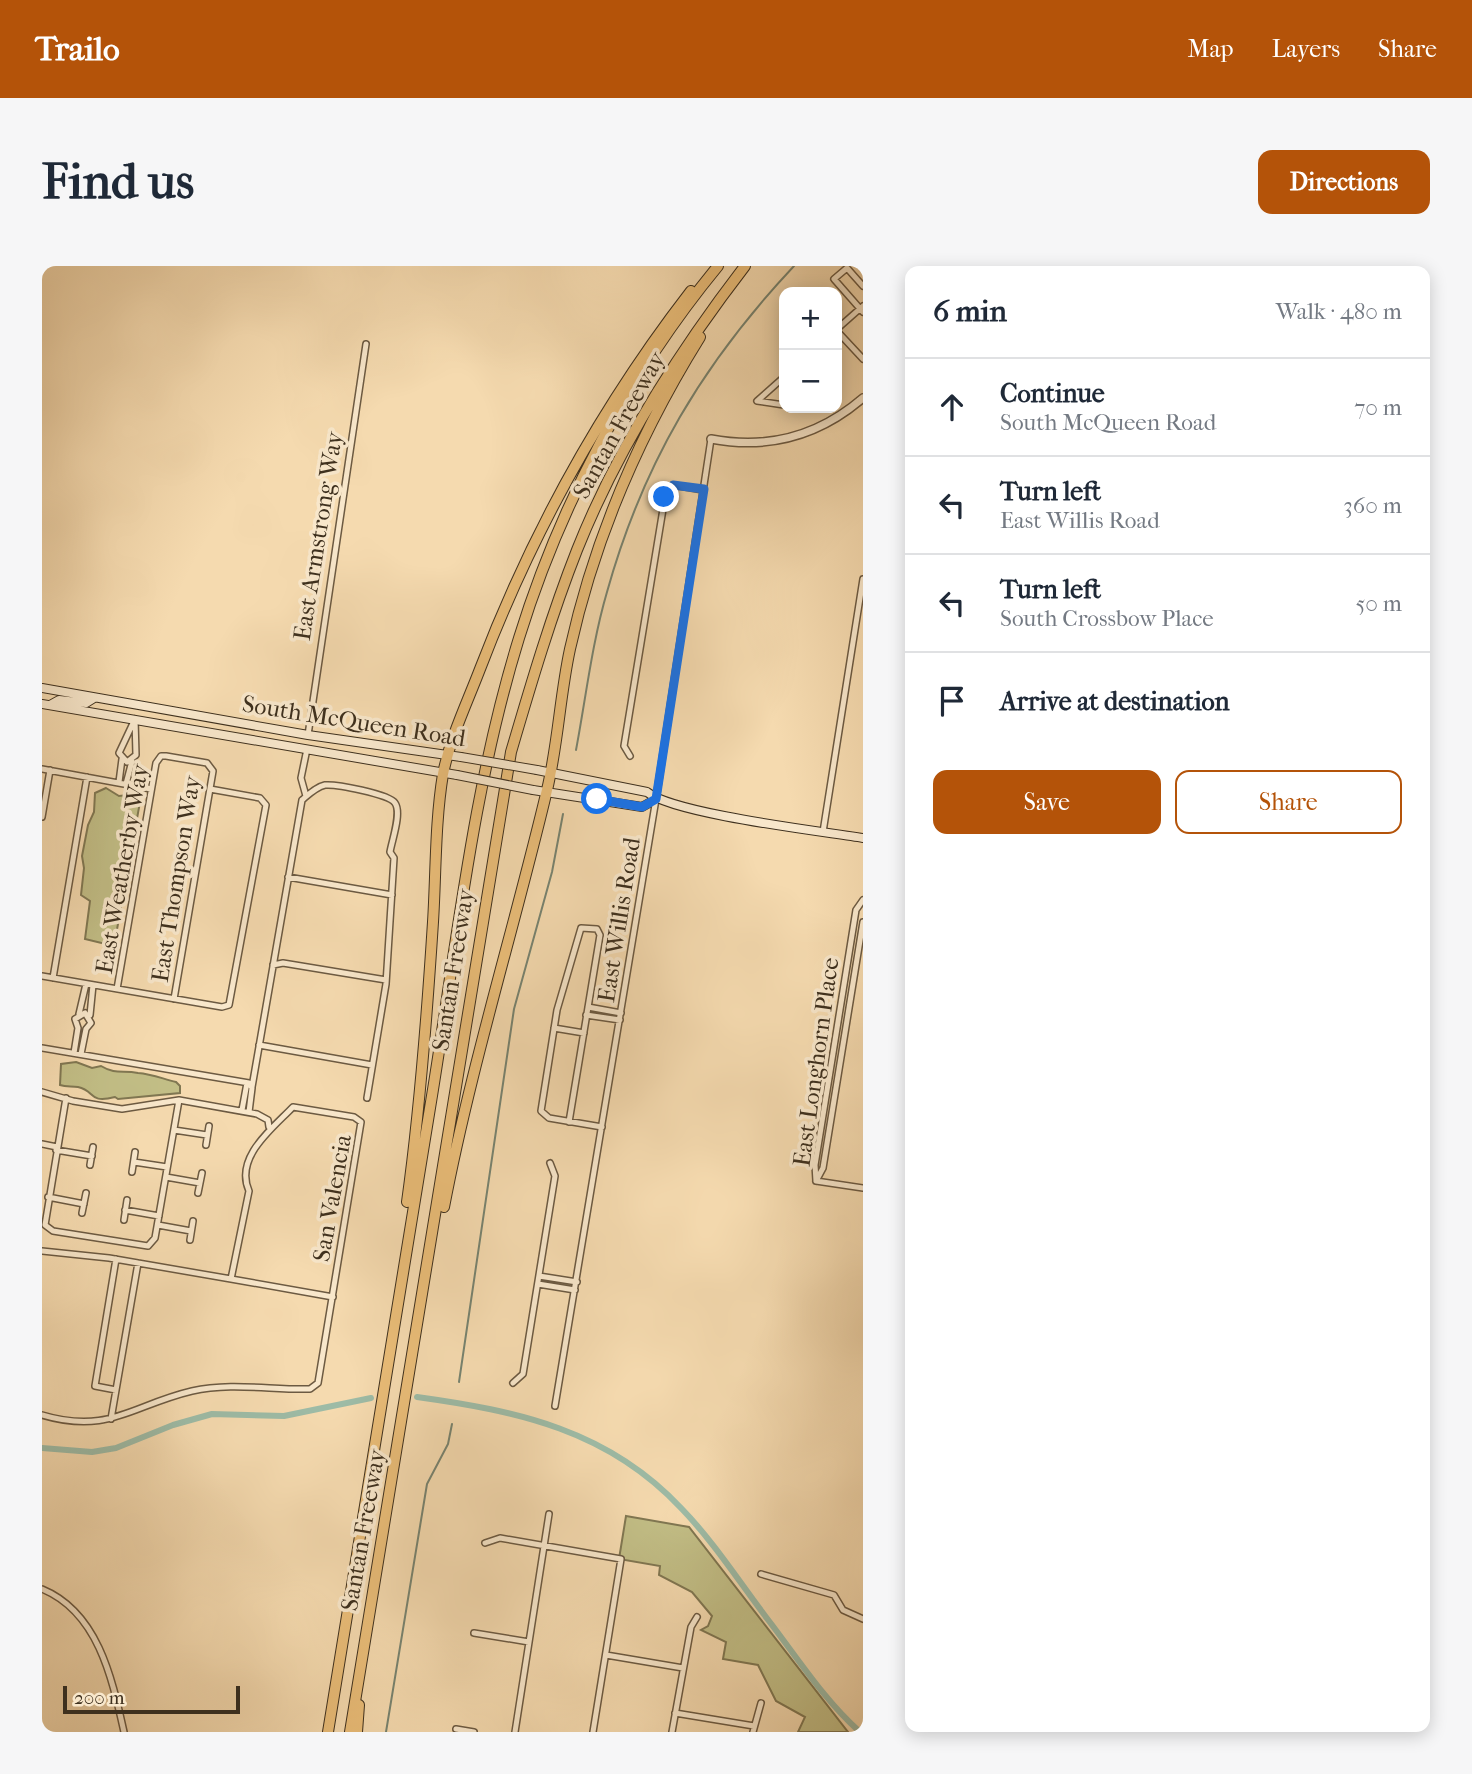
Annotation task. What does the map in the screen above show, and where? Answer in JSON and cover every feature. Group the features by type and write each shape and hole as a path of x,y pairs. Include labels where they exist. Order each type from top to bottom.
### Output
{"highway":[{"path":"400,1289 402,1240 429,994 443,773 447,755 496,629 541,528 588,441 644,352 711,266"},
{"name":"Santan Freeway","path":"328,1732 480,797 518,642 560,529 610,427 670,331 718,266"},
{"name":"Santan Freeway","path":"350,1732 411,1379 499,811 515,740 546,635 602,494 649,405 721,297 746,266"},
{"path":"411,1379 464,1110 547,793 570,649 596,550 640,441 721,297"},
{"path":"322,1732 340,1660"},
{"path":"357,1686 360,1716 357,1732"}],"main road":[{"name":"South McQueen Road","path":"42,688 307,735 551,772 647,792 656,799 863,838"},
{"path":"46,704 59,699 86,703 94,698"},
{"name":"South McQueen Road","path":"46,704 307,748 547,793 642,807 656,799"},
{"path":"135,719 138,705"},
{"path":"307,735 307,748"}],"street":[{"path":"842,326 862,309 834,279 847,268 863,286"},
{"path":"842,336 863,359"},
{"name":"East Armstrong Way","path":"307,735 366,344"},
{"path":"779,382 757,401 779,404"},
{"path":"711,439 752,444 796,438 834,420 863,398"},
{"name":"East Willis Road","path":"555,1406 656,799 711,439"},
{"path":"631,755 624,746 666,491 673,485 704,489"},
{"path":"823,832 863,579"},
{"path":"119,782 122,759 120,750 135,719"},
{"path":"126,784 136,752 135,719"},
{"path":"306,796 301,778 307,748"},
{"name":"East Thompson Way","path":"161,756 211,765 213,773 174,999"},
{"name":"East Weatherby Way","path":"117,989 151,789 156,763 161,756"},
{"path":"122,759 132,761"},
{"path":"42,769 151,789"},
{"path":"42,817 50,770"},
{"path":"53,978 87,777"},
{"path":"246,1111 302,800 327,785 387,796 396,803 397,810 390,852 394,858 386,980 367,1098"},
{"path":"42,978 222,1007 229,1005 265,809 264,801 210,789"},
{"path":"288,877 391,895"},
{"name":"East Longhorn Place","path":"816,1181 817,1147 856,910 863,900"},
{"name":"East Longhorn Place","path":"816,1181 823,1168 863,922"},
{"path":"569,1122 600,935 597,929 580,928 554,1028 541,1107 544,1117 569,1122 602,1127"},
{"path":"852,935 861,936"},
{"path":"273,965 283,963 386,980"},
{"path":"77,1054 78,1028 75,1019 89,984"},
{"path":"77,1054 86,1029 92,1023 89,984"},
{"path":"843,988 852,989"},
{"path":"588,1007 621,1013"},
{"path":"79,1014 90,1015"},
{"path":"586,1015 620,1020"},
{"path":"554,1028 584,1032"},
{"path":"834,1043 843,1044"},
{"path":"260,1045 372,1065"},
{"path":"42,1048 250,1085"},
{"path":"42,1092 122,1109 179,1100 246,1111 268,1119 270,1128"},
{"path":"826,1096 835,1097"},
{"path":"66,1098 44,1208 48,1229 151,1245 158,1225 179,1100"},
{"name":"San Valencia","path":"42,1415 89,1424 192,1391 217,1387 310,1389 318,1383 361,1122 354,1117 293,1107 251,1150 246,1184 249,1191 231,1279"},
{"path":"206,1145 209,1126"},
{"path":"174,1130 207,1135"},
{"path":"42,1144 92,1156"},
{"path":"90,1165 93,1147"},
{"path":"817,1147 826,1148"},
{"path":"132,1172 135,1152"},
{"path":"134,1162 167,1167"},
{"path":"513,1383 523,1374 555,1177 550,1163"},
{"path":"198,1193 202,1174"},
{"path":"42,1177 52,1178"},
{"path":"166,1177 200,1183"},
{"path":"816,1181 863,1188"},
{"path":"82,1213 86,1193"},
{"path":"48,1197 84,1204"},
{"path":"124,1220 127,1200"},
{"path":"125,1210 159,1216"},
{"path":"190,1240 193,1221"},
{"path":"158,1225 191,1231"},
{"name":"San Valencia","path":"42,1251 116,1259 333,1297"},
{"path":"116,1259 95,1386 116,1390"},
{"path":"111,1419 138,1263"},
{"path":"539,1276 577,1282"},
{"path":"554,1287 555,1279"},
{"path":"538,1284 575,1290"},
{"path":"515,1732 549,1514"},
{"path":"485,1543 500,1538 621,1559 593,1732"},
{"path":"761,1574 834,1595 843,1610 863,1619"},
{"path":"42,1589 71,1605 93,1634 124,1732"},
{"path":"672,1732 691,1627 697,1617"},
{"path":"474,1633 529,1642"},
{"path":"606,1655 683,1668"},
{"path":"675,1713 753,1729 761,1703"},
{"path":"456,1729 474,1732"}],"shaded area":[{"path":"106,788 119,796 136,794 140,802 114,946 85,939 90,901 81,895 84,868 82,856 88,825 94,812 95,793"},
{"path":"76,1062 92,1068 101,1066 176,1082 180,1086 180,1093 118,1099 96,1098 84,1089 60,1085 61,1064"},
{"path":"626,1516 689,1527 848,1732 798,1732 805,1717 776,1701 758,1665 723,1659 726,1642 701,1630 708,1626 712,1616 692,1592 659,1575 660,1566 619,1559"}],"waterway":[{"path":"576,750 602,611 639,500 658,458 704,378 731,340 794,266"},
{"path":"459,1382 514,1009 552,872 563,814"},
{"path":"417,1397 491,1409 560,1428 592,1442 653,1481 705,1535 812,1679 860,1732"},
{"path":"42,1448 92,1452 116,1448 173,1425 212,1414 284,1416 371,1398"},
{"path":"386,1732 427,1484 448,1444 452,1424"}],"route":[{"path":"597,799 642,807 656,799 704,489 673,485 664,497"}]}
